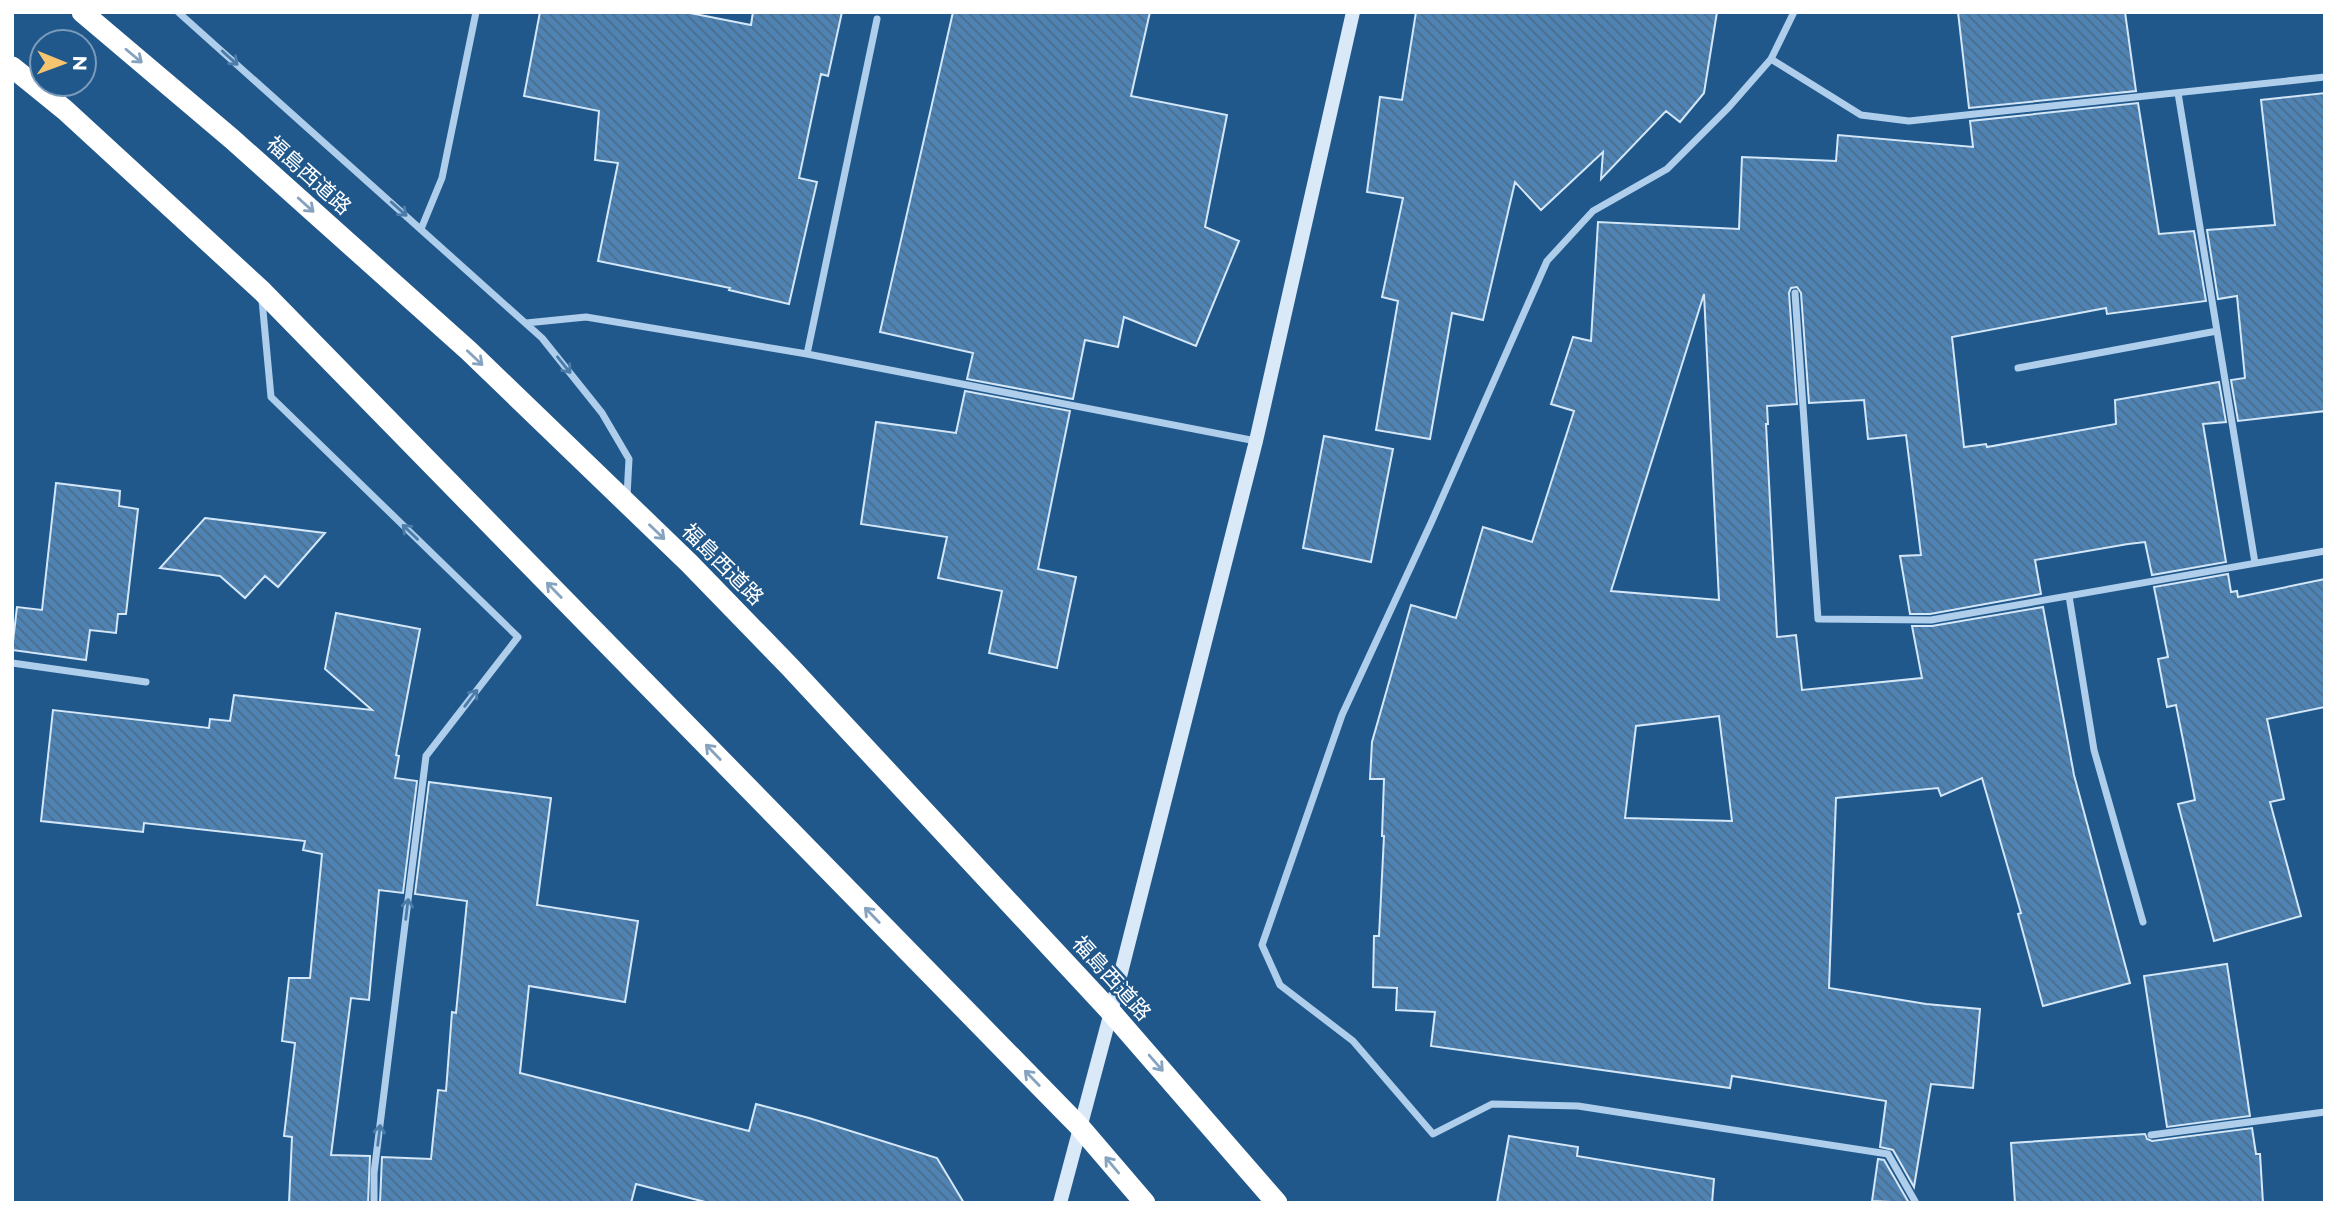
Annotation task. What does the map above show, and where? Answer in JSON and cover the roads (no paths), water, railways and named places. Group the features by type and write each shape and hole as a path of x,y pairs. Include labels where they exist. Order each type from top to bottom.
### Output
{"highway":[{"name":"福島西道路","path":"82,12 232,139 469,351 627,503 790,667 1111,1012 1277,1203"},
{"path":"12,67 65,110 262,291 1079,1126 1144,1203"}],"street":[{"path":"178,12 542,338 602,413 629,459 627,503"},
{"path":"421,229 442,178 476,12"},
{"path":"1060,1203 1256,441 1353,12"},
{"path":"1794,12 1771,59 1729,107 1667,169 1593,211 1548,261 1432,523 1342,715 1262,945 1280,985 1353,1041 1433,1134 1492,1104 1578,1106 1888,1154 1916,1203"},
{"path":"807,354 877,19"},
{"path":"1771,59 1861,115 1909,121 2325,77"},
{"path":"2178,93 2255,563"},
{"path":"262,291 271,397 518,636 426,756 374,1173 374,1203"},
{"path":"1795,293 1818,619 1931,620 2325,551"},
{"path":"526,323 586,317 807,354 1256,441"},
{"path":"2018,368 2217,331"},
{"path":"2069,596 2094,750 2143,922"},
{"path":"12,663 146,681"},
{"path":"2151,1135 2325,1112"}]}
